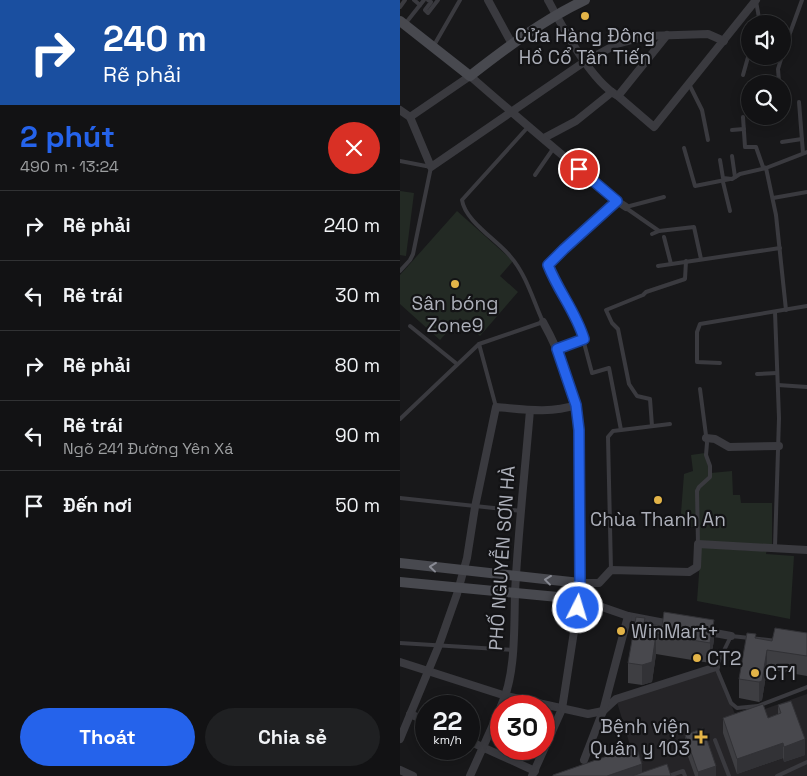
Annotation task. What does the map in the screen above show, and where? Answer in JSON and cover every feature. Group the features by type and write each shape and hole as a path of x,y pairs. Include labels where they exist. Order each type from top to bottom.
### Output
{"street":[{"path":"488,0 512,44"},
{"path":"548,0 584,62 615,94 654,127 756,0"},
{"path":"410,117 470,76 512,44 556,15 585,0"},
{"path":"402,23 470,76 510,112 626,207"},
{"path":"400,110 410,117 430,167 584,62 617,44 647,36 667,35 708,34 724,40"},
{"path":"544,138 576,121 615,94 667,35"},
{"path":"548,265 617,201"},
{"path":"482,747 534,774 562,709 579,600 579,430 576,405 557,349 543,322"},
{"path":"400,739 439,645 459,588 467,558 475,506 496,407 530,410 558,409 576,405"},
{"name":"PHỐ NGUYỄN SƠN HÀ","path":"506,695 513,650 516,576 530,410"},
{"path":"706,438 715,439 729,447 779,446"},
{"path":"400,563 580,583 599,583 611,570 689,572 697,567 698,544 807,550"},
{"path":"400,582 515,592 579,600 628,616 675,625"},
{"path":"584,760 603,711 628,616"},
{"path":"694,629 731,636"},
{"path":"400,662 503,695"},
{"path":"555,707 588,714 603,711 616,699 716,667"},
{"path":"410,714 415,716"},
{"name":"PHỐ NGUYỄN SƠN HÀ","path":"470,776 490,730"},
{"path":"400,770 412,776"}],"lane":[{"path":"400,7 406,0"},
{"path":"414,0 420,5"},
{"path":"402,23 426,0 431,2 425,10 428,13 438,0"},
{"path":"434,47 460,0"},
{"path":"756,0 758,15"},
{"path":"791,30 802,0"},
{"path":"742,75 745,65"},
{"path":"689,84 702,110 708,140"},
{"path":"684,148 695,186 724,182 740,174 766,168 805,152 802,140 799,102"},
{"path":"744,125 745,147 756,147 763,167 766,168 773,198 786,310"},
{"path":"400,419 479,344 543,322 518,266 506,251 471,219 463,207 462,200 529,126"},
{"path":"732,130 744,129"},
{"path":"782,142 802,140"},
{"path":"534,175 554,148"},
{"path":"732,156 734,178"},
{"path":"720,160 723,178 734,178"},
{"path":"400,161 430,167 413,254 400,270"},
{"path":"724,182 730,211"},
{"path":"773,198 807,192"},
{"path":"626,207 664,197"},
{"path":"626,207 659,230"},
{"path":"652,234 659,230 694,226 701,259"},
{"path":"664,237 670,264"},
{"path":"658,266 780,248"},
{"path":"652,426 650,399 637,396 629,384 618,329 612,323 606,310 643,295 646,292 685,280 686,261"},
{"path":"548,265 580,324 592,373 609,368 621,430"},
{"path":"720,363 697,362 697,332 700,324 807,306"},
{"path":"775,312 779,446 775,547"},
{"path":"410,326 457,364"},
{"path":"557,349 584,339"},
{"path":"479,344 496,407"},
{"path":"757,374 777,373"},
{"path":"778,385 807,388"},
{"path":"698,544 697,491 710,477 700,389"},
{"path":"611,570 608,437 613,431 670,424"},
{"path":"400,498 522,511"},
{"path":"779,641 731,636 716,667 731,703 737,708 758,706 807,687"},
{"path":"400,643 513,650"},
{"path":"715,740 729,776"},
{"path":"777,776 807,762"},
{"path":"669,776 683,771 685,776"}],"shaded area":[{"path":"400,191 414,193 406,256 400,255"},
{"name":"Sân bóng Zone9","path":"457,211 513,261 500,276 518,292 480,336 460,318 440,340 400,304 400,275"},
{"path":"705,453 711,473 732,471 733,495 740,495 741,503 772,503 772,545 700,541 696,527 680,526 684,474 693,471 691,455"},
{"path":"701,547 752,551 767,549 766,554 794,556 790,619 697,601"},
{"name":"Bệnh viện Quân y 103","path":"716,667 737,719 807,694 807,776 570,776 633,755 616,699"}],"building":[{"path":"664,612 714,620 710,643 656,634 652,662 642,665 628,663 636,617 645,618 644,623 662,626"},
{"path":"775,628 807,633 807,656 767,650 762,681 739,679 747,633 756,634 755,638 772,641"},
{"path":"791,701 805,739 784,747 783,743 737,759 723,718 763,704 768,718 781,713 778,705"},
{"path":"703,728 716,766 698,772 685,735"},
{"path":"636,746 642,764 607,776 553,776 553,775"},
{"path":"667,764 671,776 632,776"}],"place":[{"name":"Cửa Hàng Đông Hồ Cổ Tân Tiến","path":"585,16"},
{"name":"Sân bóng Zone9","path":"455,284"},
{"name":"Chùa Thanh An","path":"658,500"},
{"name":"WinMart+","path":"621,631"},
{"name":"CT2","path":"697,658"},
{"name":"CT1","path":"755,673"},
{"name":"Bệnh viện Quân y 103","path":"701,737"}],"route":[{"path":"578,608 580,583 579,430 576,405 557,349 584,339 580,324 548,265 617,201 579,169"}]}
